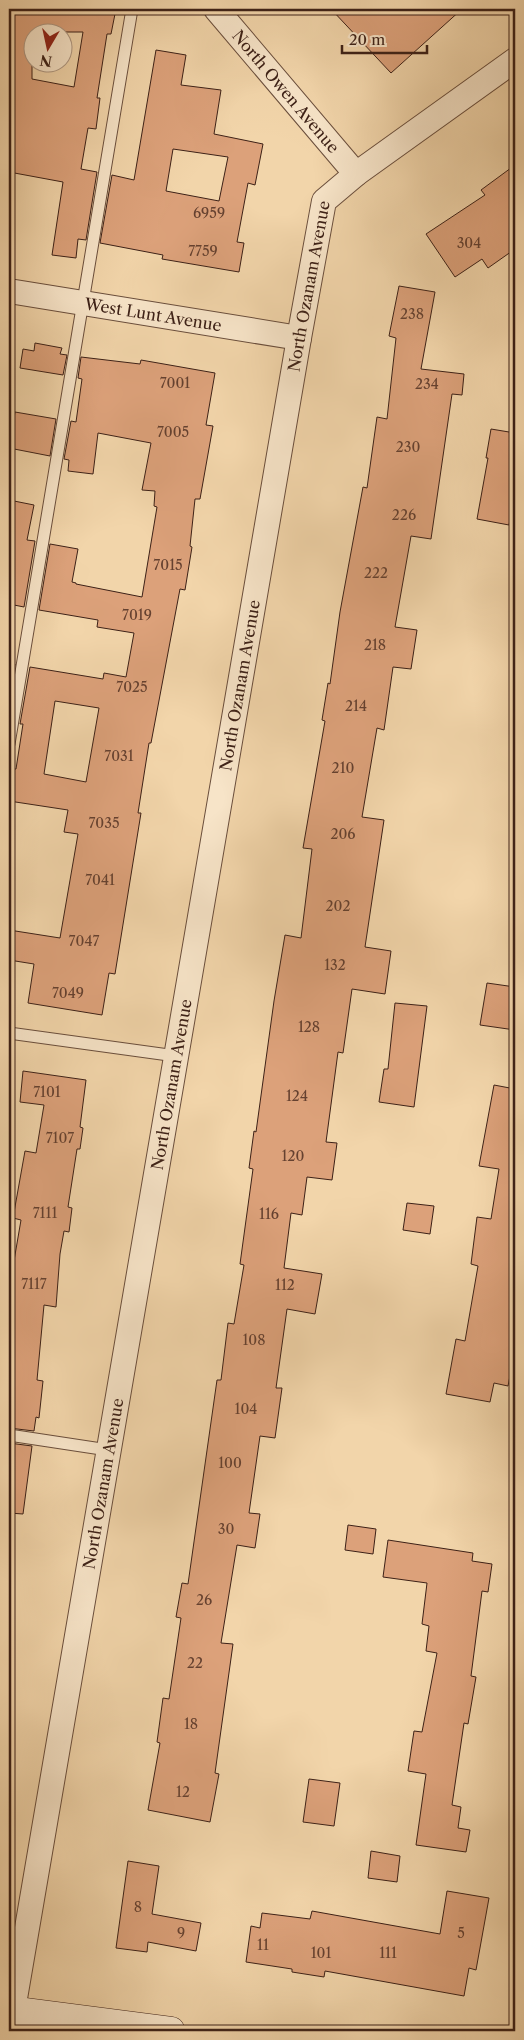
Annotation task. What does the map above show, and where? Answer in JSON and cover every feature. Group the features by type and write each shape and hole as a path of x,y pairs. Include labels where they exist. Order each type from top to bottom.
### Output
{"main road":[{"path":"11,2010 171,2031"}],"street":[{"name":"North Owen Avenue","path":"216,9 356,174"},
{"name":"North Ozanam Avenue","path":"11,2010 324,201 356,174 515,60"},
{"name":"West Lunt Avenue","path":"9,291 299,338"}],"lane":[{"path":"9,744 132,9"},
{"path":"9,1033 176,1056"},
{"path":"9,1435 108,1450"}],"building":[{"path":"9,9 116,9 111,34 107,34 97,98 100,98 96,129 88,128 81,169 97,172 86,240 78,239 76,258 52,255 63,182 9,172"},
{"path":"331,9 462,9 391,73"},
{"path":"156,50 186,55 181,85 221,90 214,134 263,144 255,185 248,183 237,242 244,243 239,272 162,259 163,255 100,243 112,175 134,180","holes":["173,149 228,157 219,201 166,191"]},
{"path":"515,165 515,249 488,268 482,259 455,277 426,234 485,195 481,190"},
{"path":"399,286 435,292 421,369 464,374 462,395 452,394 431,539 411,536 395,627 417,630 411,669 393,667 384,730 377,728 362,817 384,820 365,947 391,951 385,994 352,989 343,1053 338,1052 326,1142 337,1143 332,1180 307,1177 302,1215 291,1213 284,1268 322,1274 315,1314 287,1309 276,1388 282,1388 275,1438 260,1436 249,1513 260,1514 255,1548 237,1545 221,1643 233,1644 215,1773 219,1774 210,1822 148,1810 160,1743 157,1742 163,1698 169,1699 181,1618 176,1617 182,1583 188,1584 217,1380 221,1380 228,1323 234,1324 244,1265 240,1264 253,1169 249,1168 285,935 301,938 312,849 303,848 325,721 322,720 328,683 330,684 340,612 363,487 367,488 377,417 387,419 396,338 389,336"},
{"path":"35,343 62,348 60,354 67,355 63,375 20,368 23,349 34,351"},
{"path":"81,357 140,364 141,360 215,373 206,425 213,426 200,499 195,499 190,546 192,547 185,590 180,589 151,743 149,743 138,813 141,813 115,974 109,973 102,1015 28,1003 34,964 9,960 9,930 60,938 78,834 64,832 68,810 9,801 14,769 16,769 23,724 20,724 30,667 103,679 104,673 126,677 134,633 97,627 98,620 39,610 50,544 78,549 72,582 142,597 157,507 154,506 155,491 142,490 151,443 98,433 93,474 68,471 69,460 64,459 71,421 76,422 82,379 78,378","holes":["55,701 99,708 86,782 44,774"]},
{"path":"15,412 56,419 50,456 9,448"},
{"path":"491,429 515,433 515,493 509,525 477,519"},
{"path":"9,500 34,505 27,540 35,541 24,607 9,604"},
{"path":"9,663 15,664 9,700"},
{"path":"487,983 515,987 515,1030 480,1025"},
{"path":"395,1003 427,1006 414,1107 379,1102 384,1069 388,1069"},
{"path":"23,1071 86,1080 80,1127 83,1128 80,1149 77,1149 68,1207 72,1208 69,1232 64,1231 60,1254 56,1307 44,1305 37,1380 43,1381 39,1418 36,1417 34,1431 9,1428 9,1290 21,1220 13,1218 25,1151 36,1153 44,1105 20,1102"},
{"path":"494,1085 515,1089 515,1350 508,1386 494,1383 490,1402 446,1394 456,1339 465,1341 478,1266 471,1264 477,1217 491,1219 499,1169 479,1166"},
{"path":"407,1203 434,1206 430,1234 403,1230"},
{"path":"9,1443 32,1446 23,1514 9,1513"},
{"path":"348,1525 376,1529 373,1554 345,1550"},
{"path":"388,1540 473,1553 472,1561 492,1564 488,1592 482,1591 471,1676 476,1677 468,1724 464,1723 452,1805 461,1807 458,1828 470,1830 466,1852 416,1845 426,1774 408,1771 414,1731 422,1732 437,1653 426,1651 429,1626 422,1624 427,1583 383,1577"},
{"path":"309,1779 340,1783 334,1826 303,1822"},
{"path":"371,1851 400,1856 397,1882 368,1878"},
{"path":"128,1861 159,1866 152,1914 201,1923 196,1951 148,1942 147,1952 116,1948"},
{"path":"447,1891 489,1898 476,1970 469,1968 464,1996 325,1971 324,1977 292,1972 292,1969 246,1962 251,1926 260,1928 262,1913 310,1919 312,1911 440,1934"}]}
